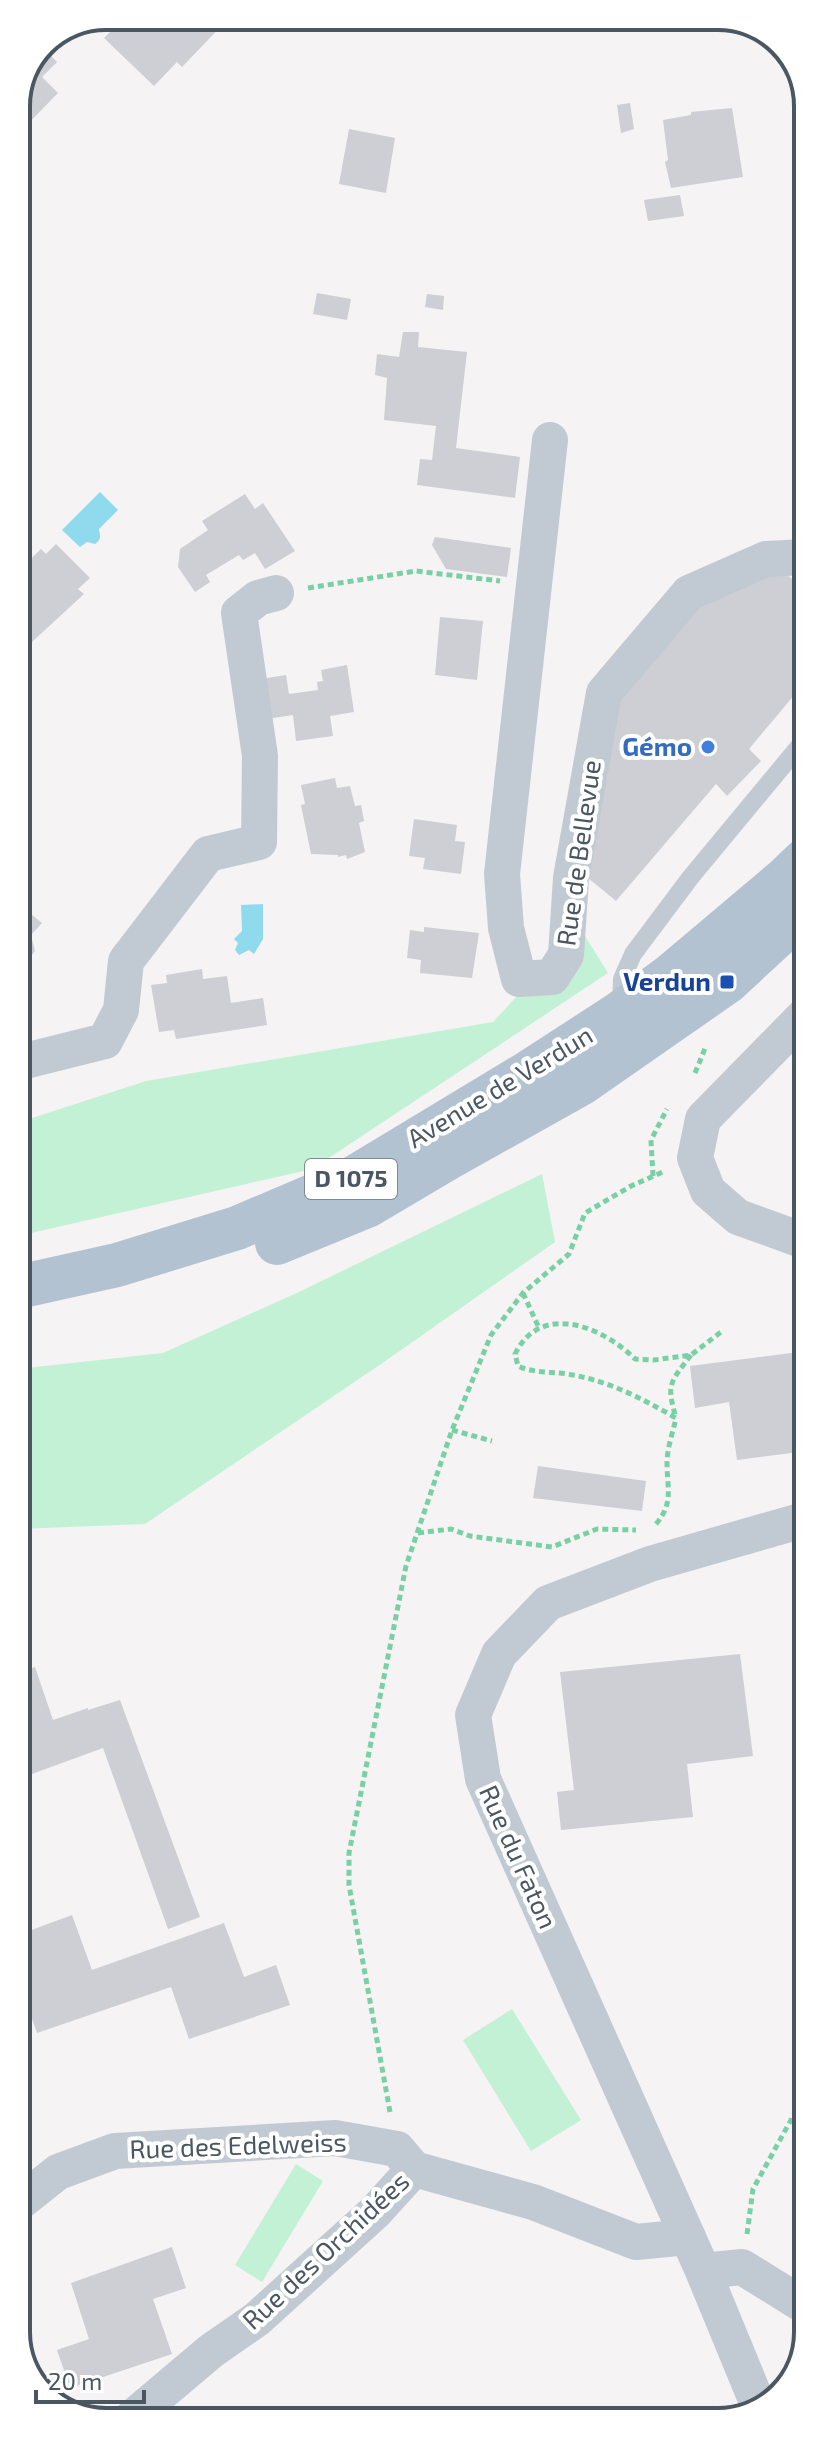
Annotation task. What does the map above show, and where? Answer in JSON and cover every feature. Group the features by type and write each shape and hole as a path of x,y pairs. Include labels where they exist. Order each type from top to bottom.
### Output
{"main road":[{"name":"Avenue de Verdun","path":"30,1284 117,1265 237,1228 350,1180 620,1013 681,967 794,870"},
{"name":"Avenue de Verdun","path":"30,1316 124,1292 252,1253 367,1206 582,1083 727,982 794,920"}],"street":[{"name":"Rue de Bellevue","path":"550,440 502,874 506,928 519,979 552,977 566,955 571,878 604,693 689,593 766,559 794,558"},
{"path":"30,1060 105,1041 121,1010 126,961 208,854 259,842 260,756 239,613 258,598 276,593"},
{"path":"794,1026 703,1119 695,1158 708,1191 738,1217 794,1237"},
{"name":"Rue du Faton","path":"755,2398 703,2271 483,1779 473,1715 499,1654 548,1603 650,1564 794,1523"},
{"name":"Rue des Edelweiss","path":"30,2194 58,2172 115,2151 335,2138 405,2159"},
{"name":"Rue des Orchidées","path":"144,2408 211,2351 257,2319 375,2212 405,2159 533,2202 636,2242 688,2237"},
{"path":"703,2271 742,2267 794,2299"}],"lane":[{"path":"620,1013 622,979 633,954 690,878 794,752"}],"path":[{"path":"276,593 416,571 525,584 524,591 533,593"},
{"path":"405,2159 349,1885 349,1853 406,1566 452,1430 491,1335 523,1293 569,1254 585,1213 631,1186 695,1158"},
{"path":"523,1293 539,1328"},
{"path":"676,1418 607,1383 571,1374 526,1370 518,1366 515,1354 521,1341 539,1328 562,1323 594,1329 622,1346 635,1359 691,1355"},
{"path":"655,1526 664,1515 670,1491 667,1461 676,1418 670,1396 671,1383 691,1355 721,1332"},
{"path":"452,1430 492,1441"},
{"path":"418,1533 451,1529 470,1536 552,1547 597,1529 642,1530"},
{"path":"742,2267 753,2189 794,2114"}],"green space":[{"path":"580,928 608,973 312,1169 30,1233 30,1119 146,1081 493,1022"},
{"path":"542,1174 555,1242 384,1362 145,1524 30,1529 30,1368 163,1353 299,1292"},
{"path":"512,2009 581,2120 531,2151 463,2040"},
{"path":"296,2164 323,2181 262,2282 235,2265"}],"water":[{"path":"100,492 118,510 99,529 100,537 95,544 87,542 80,547 62,530"},
{"path":"263,904 263,939 254,954 249,950 239,955 235,950 238,943 234,939 242,931 241,905"}],"building":[{"path":"112,30 218,30 182,67 177,62 154,86 104,38"},
{"path":"50,55 57,62 42,77 58,93 30,122 31,91"},
{"path":"630,103 634,129 621,133 617,105"},
{"path":"732,108 743,177 671,188 665,162 668,160 663,120 691,115 691,112"},
{"path":"349,129 395,138 386,193 339,184"},
{"path":"680,195 684,216 648,221 644,200"},
{"path":"317,293 351,299 347,320 313,314"},
{"path":"427,294 444,296 443,310 425,307"},
{"path":"403,332 419,332 418,347 467,352 456,448 520,457 515,498 417,485 420,459 432,460 436,426 384,420 387,378 375,375 377,354 399,357"},
{"path":"245,494 255,509 263,503 295,551 265,569 255,553 243,560 239,555 206,575 210,582 195,592 178,567 180,549 208,530 202,521"},
{"path":"435,537 511,548 507,577 446,569 432,545"},
{"path":"56,544 90,578 78,589 84,594 32,642 30,560 41,549 46,554"},
{"path":"783,571 794,581 794,695 749,749 761,761 727,796 716,784 616,901 588,878 620,688 698,602"},
{"path":"440,617 483,621 477,680 435,675"},
{"path":"347,665 354,712 330,716 333,736 296,741 293,715 267,719 261,679 286,675 289,694 318,690 317,682 323,681 321,670"},
{"path":"335,778 337,788 350,786 355,806 361,805 364,821 359,823 365,852 347,859 346,855 311,854 301,805 305,804 301,785"},
{"path":"414,819 457,825 455,841 465,842 461,874 423,869 425,858 409,856"},
{"path":"30,913 42,923 31,935 35,951 30,957"},
{"path":"424,927 479,933 472,978 420,973 421,960 407,958 410,930 424,932"},
{"path":"202,969 203,979 227,976 231,1003 263,998 267,1025 176,1039 174,1030 159,1032 151,985 167,983 166,975"},
{"path":"794,1353 794,1453 737,1460 729,1402 695,1408 690,1366"},
{"path":"538,1466 646,1481 642,1511 533,1498"},
{"path":"740,1654 753,1756 687,1764 693,1817 561,1830 557,1792 574,1790 560,1672"},
{"path":"35,1667 53,1720 120,1700 200,1917 168,1929 103,1748 30,1775 30,1669"},
{"path":"72,1915 92,1970 224,1923 244,1977 276,1965 290,2005 189,2039 171,1987 37,2033 30,2014 30,1931"},
{"path":"172,2247 186,2288 153,2299 172,2354 70,2388 57,2350 89,2339 71,2283"}],"place":[{"name":"Gémo","path":"708,747"},
{"name":"Verdun","path":"727,982"}]}
